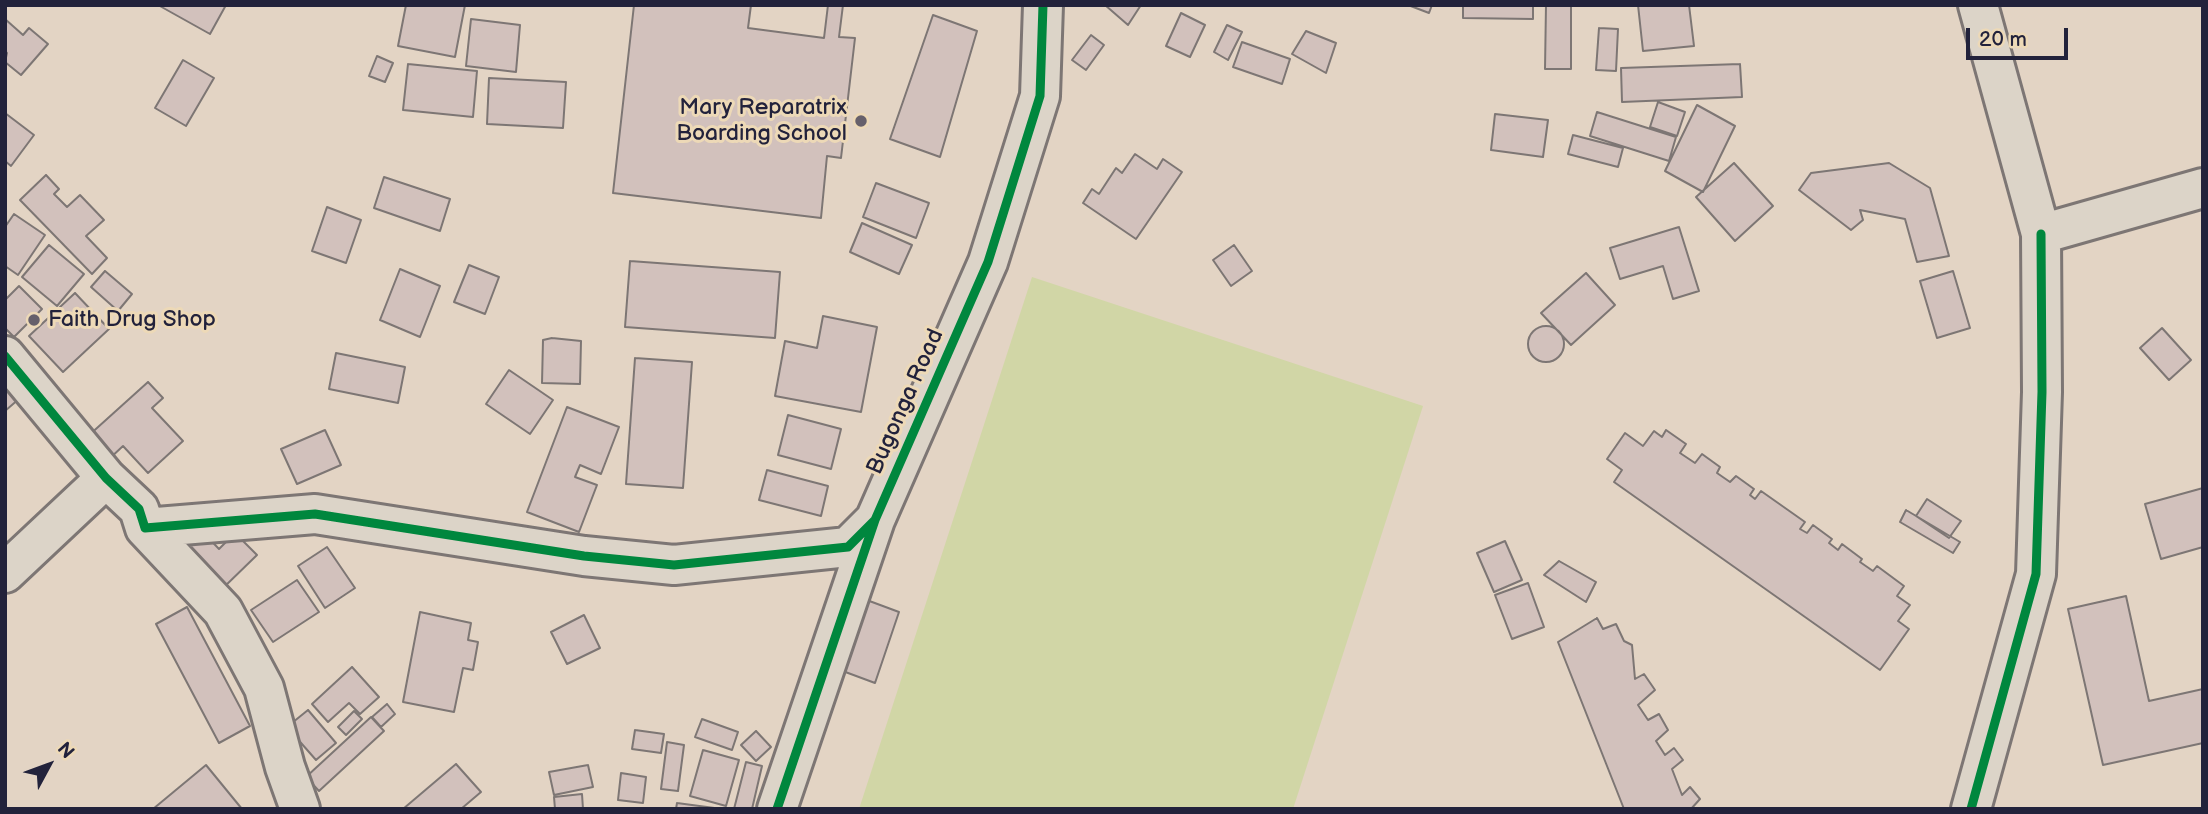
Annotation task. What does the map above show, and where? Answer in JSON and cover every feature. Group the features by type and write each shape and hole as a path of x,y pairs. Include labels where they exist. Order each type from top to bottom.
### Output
{"street":[{"name":"Bugonga Road","path":"777,809 875,520 988,262 1041,96 1043,5"},
{"path":"1971,809 2036,574 2042,392 2041,234 1978,5"},
{"path":"2041,234 2203,188"},
{"path":"5,356 106,478 139,509 145,528 223,611 264,688 285,767 300,809"},
{"path":"5,573 106,478"},
{"path":"145,528 315,514 584,556 674,565 848,547 875,520"}],"green space":[{"path":"1032,277 1423,406 1293,809 859,809"}],"building":[{"path":"158,5 226,5 210,34"},
{"path":"406,5 465,5 455,57 398,46"},
{"path":"634,5 843,5 839,37 855,38 841,158 827,156 821,218 613,193"},
{"path":"751,5 828,5 824,38 748,28"},
{"path":"1105,5 1141,5 1128,25"},
{"path":"1408,5 1432,5 1429,13"},
{"path":"1463,5 1533,5 1533,19 1463,18"},
{"path":"1546,5 1616,5 1571,6 1571,69 1545,69"},
{"path":"1638,5 1689,5 1694,46 1643,51"},
{"path":"1181,13 1205,25 1190,57 1166,46"},
{"path":"933,15 977,31 940,157 890,139"},
{"path":"5,19 23,35 29,28 48,44 21,75 5,62"},
{"path":"471,19 520,25 516,72 466,66"},
{"path":"1227,25 1242,32 1228,60 1214,52"},
{"path":"1599,28 1618,29 1616,71 1596,70"},
{"path":"1306,31 1336,43 1326,73 1292,54"},
{"path":"1091,35 1104,45 1086,70 1072,60"},
{"path":"1242,42 1290,59 1282,84 1233,67"},
{"path":"377,56 393,63 385,82 369,76"},
{"path":"183,60 214,78 186,126 155,108"},
{"path":"408,64 477,71 473,117 403,110"},
{"path":"1740,64 1742,97 1622,102 1621,68"},
{"path":"489,78 566,82 563,128 487,124"},
{"path":"1658,102 1685,112 1677,136 1650,127"},
{"path":"1697,105 1735,126 1703,192 1665,171"},
{"path":"1597,112 1676,137 1669,161 1590,136"},
{"path":"5,113 34,135 11,166 5,161"},
{"path":"1495,114 1548,120 1543,157 1491,150"},
{"path":"1573,135 1623,148 1618,167 1568,154"},
{"path":"1135,154 1157,169 1163,159 1182,172 1136,239 1083,203 1092,189 1099,194 1116,168 1122,173"},
{"path":"1734,163 1773,206 1735,241 1696,197"},
{"path":"1889,163 1930,188 1949,256 1917,262 1905,219 1860,210 1863,220 1851,230 1799,190 1811,173"},
{"path":"46,175 59,189 54,194 67,207 80,195 104,220 86,236 107,258 92,274 20,200"},
{"path":"384,177 450,199 440,231 374,208"},
{"path":"876,183 929,203 916,238 863,217"},
{"path":"327,207 361,220 346,263 312,251"},
{"path":"14,214 45,235 18,275 5,266 5,227"},
{"path":"862,223 912,245 899,274 850,252"},
{"path":"1679,227 1699,291 1673,299 1663,266 1620,279 1610,248"},
{"path":"49,245 84,274 57,306 22,277"},
{"path":"1234,245 1252,271 1231,286 1213,260"},
{"path":"630,261 780,272 775,338 625,327"},
{"path":"469,265 499,277 485,314 454,302"},
{"path":"400,269 440,286 420,337 380,320"},
{"path":"105,271 132,294 118,311 91,287"},
{"path":"1953,271 1970,328 1937,338 1920,281"},
{"path":"1586,273 1615,305 1571,345 1541,313"},
{"path":"19,286 42,309 14,337 5,328 5,300"},
{"path":"75,293 109,329 63,372 29,336"},
{"path":"823,316 877,327 861,412 775,396 785,341 817,348"},
{"path":"1546,326 1558,332 1564,344 1558,356 1546,362 1534,356 1528,344 1534,332"},
{"path":"2162,328 2191,360 2169,380 2140,348"},
{"path":"552,338 581,341 580,384 542,383 543,340"},
{"path":"336,353 405,367 398,403 329,389"},
{"path":"635,358 692,362 683,488 626,484"},
{"path":"509,370 553,400 530,434 486,404"},
{"path":"5,382 20,398 5,411"},
{"path":"148,382 163,398 152,408 183,441 148,473 123,446 108,460 87,437"},
{"path":"567,407 619,427 601,474 580,465 575,477 597,485 579,532 527,512"},
{"path":"788,415 841,429 831,469 778,455"},
{"path":"325,430 341,465 297,484 281,449"},
{"path":"1666,430 1686,444 1680,453 1695,463 1702,454 1720,467 1717,473 1730,482 1736,476 1754,489 1750,495 1755,499 1761,491 1805,522 1800,529 1807,533 1813,525 1832,539 1829,543 1838,550 1842,544 1873,571 1877,566 1904,586 1897,596 1910,605 1898,621 1909,629 1880,670 1614,482 1622,470 1607,459 1625,433 1643,446 1654,431 1662,437"},
{"path":"767,470 828,486 821,516 759,500"},
{"path":"2203,488 2203,547 2161,559 2145,504"},
{"path":"1927,499 1961,521 1949,538 1916,516"},
{"path":"1906,510 1960,542 1953,553 1900,522"},
{"path":"200,529 219,549 235,533 257,555 221,590 180,548"},
{"path":"1505,541 1522,580 1494,592 1477,553"},
{"path":"327,547 355,588 325,608 298,566"},
{"path":"1559,561 1596,582 1586,602 1544,575"},
{"path":"297,580 319,612 273,642 251,610"},
{"path":"1528,583 1544,627 1512,639 1495,595"},
{"path":"2126,596 2149,701 2203,689 2203,743 2103,765 2068,609"},
{"path":"864,599 899,612 875,683 840,670"},
{"path":"187,607 250,726 219,743 156,624"},
{"path":"420,612 471,623 468,640 478,642 473,670 463,668 454,712 403,702"},
{"path":"584,615 600,648 567,664 551,632"},
{"path":"1597,618 1603,629 1616,624 1624,641 1632,645 1635,679 1644,674 1655,690 1638,705 1648,720 1659,714 1668,730 1656,741 1665,755 1674,748 1683,760 1672,769 1682,795 1690,787 1700,799 1691,809 1624,809 1558,642"},
{"path":"352,667 379,697 360,714 349,703 328,722 312,704"},
{"path":"387,704 395,714 381,727 372,717"},
{"path":"308,710 336,743 316,760 287,727"},
{"path":"354,711 362,719 346,735 338,727"},
{"path":"371,717 384,731 319,791 306,777"},
{"path":"702,719 738,732 732,750 695,737"},
{"path":"635,730 664,734 661,753 632,749"},
{"path":"756,731 771,747 756,761 741,745"},
{"path":"667,742 684,745 678,791 661,789"},
{"path":"703,750 739,760 726,806 690,796"},
{"path":"746,762 762,766 752,809 734,809"},
{"path":"456,764 481,792 461,809 403,809"},
{"path":"206,765 242,809 153,809"},
{"path":"588,765 593,787 554,795 549,772"},
{"path":"621,773 646,777 643,803 618,800"},
{"path":"582,794 583,809 555,809 554,797"},
{"path":"677,803 722,809 676,809"}],"cycle path":[{"path":"777,809 875,520 988,262 1040,96 1043,5"},
{"path":"1971,809 2036,574 2042,392 2041,234"},
{"path":"5,356 106,478 139,509 145,528 315,514 584,556 674,565 848,547 875,520"}],"place":[{"name":"Mary Reparatrix Boarding School","path":"861,121"},
{"name":"Faith Drug Shop","path":"34,320"}]}
